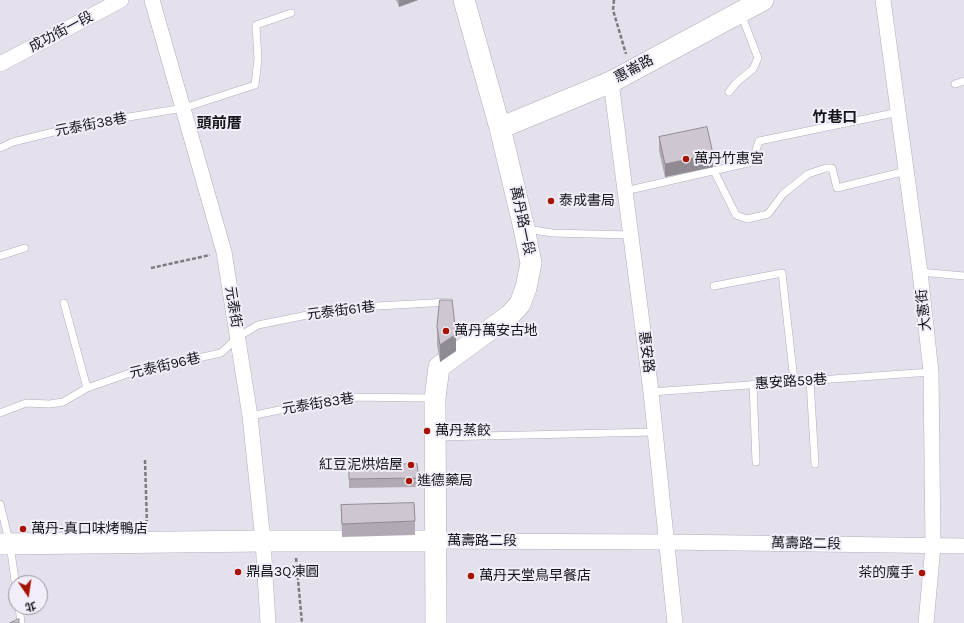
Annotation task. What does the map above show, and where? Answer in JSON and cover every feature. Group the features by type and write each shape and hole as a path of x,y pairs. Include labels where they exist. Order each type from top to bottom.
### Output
{"street":[{"name":"成功街一段","path":"0,64 121,0"},
{"name":"元泰街","path":"152,0 224,252 250,416 263,541 268,623"},
{"name":"萬丹路一段","path":"436,623 434,398 439,368 510,315 520,304 526,288 531,263 500,128 464,0"},
{"name":"惠崙路","path":"500,128 611,82 763,0"},
{"name":"大憲街","path":"883,0 920,272 931,372 933,546 926,623"},
{"name":"惠安路","path":"611,82 651,392 675,623"},
{"name":"萬壽路二段","path":"5,544 263,541 436,541 964,546"}],"lane":[{"path":"729,92 737,82 753,69 758,58 740,12"},
{"name":"元泰街38巷","path":"0,148 12,142 86,124 184,108 255,85 258,59 256,26 291,13"},
{"path":"955,84 964,81"},
{"path":"625,191 752,162 759,141 898,112"},
{"path":"714,171 736,215 747,219 768,214 783,194 808,174 826,168 832,168 837,188 906,171"},
{"path":"524,228 552,233 630,235"},
{"path":"0,256 25,248"},
{"path":"920,272 964,276"},
{"path":"714,286 782,274 794,382"},
{"name":"元泰街61巷","path":"238,337 258,325 342,308 449,302"},
{"path":"64,303 87,388"},
{"name":"元泰街96巷","path":"0,413 26,403 50,404 63,402 87,388 133,372 221,353 238,337"},
{"name":"惠安路59巷","path":"651,392 931,372"},
{"path":"810,381 815,464"},
{"path":"753,384 756,462"},
{"name":"元泰街83巷","path":"250,416 344,397 434,398"},
{"path":"435,437 655,432"},
{"path":"0,504 5,544 13,575"}],"path":[{"path":"614,0 613,10 625,50 633,70"},
{"path":"151,268 224,252"},
{"path":"145,460 147,542"},
{"path":"295,541 302,623"}],"building":[{"path":"707,127 713,154 665,164 659,137"},
{"path":"440,300 452,300 456,334 440,345 437,327"},
{"path":"417,464 419,478 349,479 349,466"},
{"path":"414,503 415,521 342,524 341,505"},
{"path":"19,619 19,623 10,623"}],"place":[{"name":"萬丹竹惠宮","path":"686,159"},
{"name":"泰成書局","path":"551,201"},
{"name":"萬丹萬安古地","path":"446,331"},
{"name":"萬丹蒸餃","path":"427,431"},
{"name":"紅豆泥烘焙屋","path":"411,465"},
{"name":"進德藥局","path":"409,481"},
{"name":"萬丹-真口味烤鴨店","path":"23,529"},
{"name":"鼎昌3Q凍圓","path":"238,572"},
{"name":"茶的魔手","path":"922,573"},
{"name":"萬丹天堂鳥早餐店","path":"471,576"}],"district":[{"name":"竹巷口","path":"835,118"},
{"name":"頭前厝","path":"219,124"}]}
